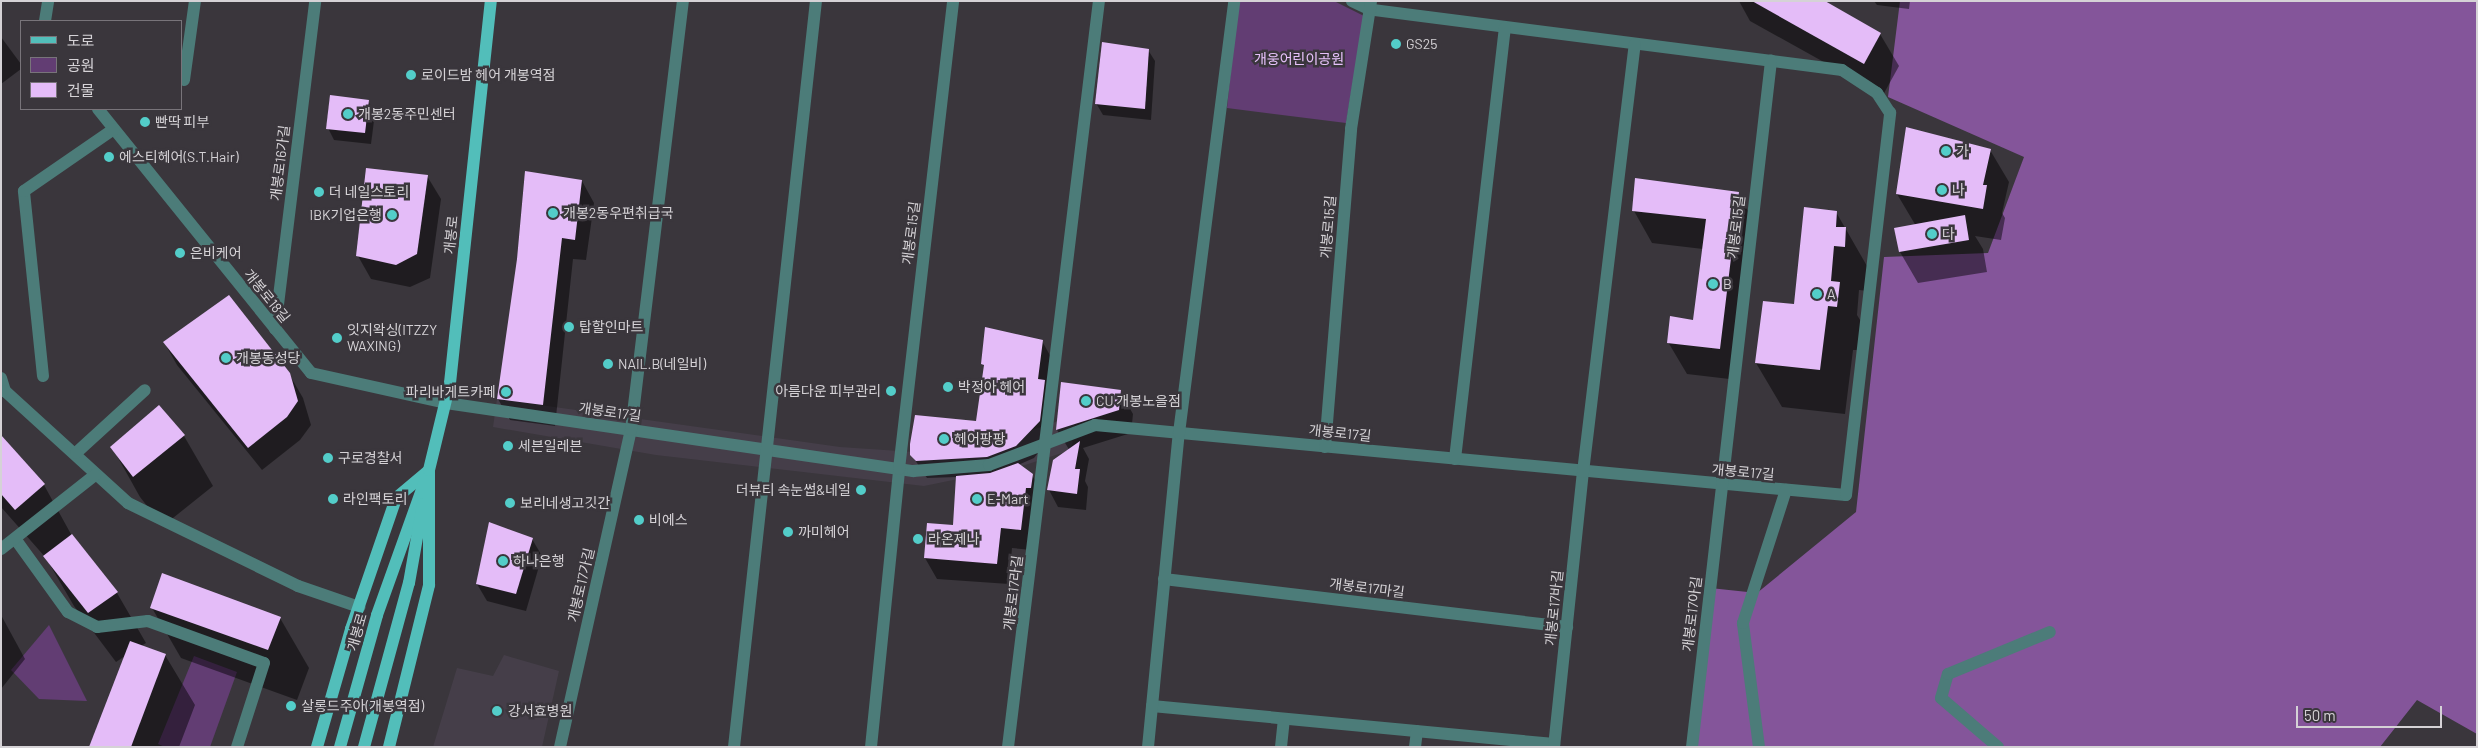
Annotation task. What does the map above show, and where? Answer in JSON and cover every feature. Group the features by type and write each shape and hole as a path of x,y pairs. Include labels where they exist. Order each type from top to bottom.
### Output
{"main road":[{"name":"개봉로","path":"364,747 409,583 429,470 446,403 491,1"},
{"name":"개봉로","path":"340,747 377,615 429,470"},
{"path":"317,747 359,606 396,498 429,470"},
{"path":"389,747 429,585 429,470"},
{"path":"359,606 377,615"}],"street":[{"path":"45,20 48,1"},
{"path":"184,80 195,1"},
{"name":"개봉로16가길","path":"275,329 315,1"},
{"path":"631,430 683,1"},
{"path":"734,747 816,1"},
{"name":"개봉로15길","path":"899,469 953,1"},
{"path":"1047,443 1099,1"},
{"path":"1148,747 1179,433 1234,1"},
{"path":"1352,1 1371,6 1505,28 1771,61"},
{"name":"개봉로15길","path":"1325,447 1351,129 1371,6"},
{"path":"1455,460 1505,28"},
{"path":"1583,472 1635,44"},
{"name":"개봉로17길","path":"446,403 913,471 989,465 1095,425 1722,486 1846,495 1890,113 1877,93 1842,70 1771,61"},
{"name":"개봉로15길","path":"1722,486 1771,61"},
{"name":"개봉로18길","path":"99,110 311,374 446,403"},
{"path":"43,376 24,191 114,129"},
{"path":"1,378 3,393 76,452 95,475 128,503 248,564 298,586 359,606"},
{"path":"76,452 145,390"},
{"name":"개봉로17가길","path":"560,747 631,430"},
{"name":"개봉로17라길","path":"1008,747 1047,443"},
{"path":"871,747 899,469"},
{"name":"개봉로17바길","path":"1554,745 1583,472"},
{"path":"1,549 16,540 95,475"},
{"name":"개봉로17아길","path":"1692,747 1722,486"},
{"name":"개봉로17길","path":"1759,747 1743,623 1786,490"},
{"path":"16,540 68,612 97,627 148,621 264,663 237,747"},
{"name":"개봉로17마길","path":"1164,579 1567,627"},
{"path":"1998,747 1941,698 1948,674 2050,632"},
{"path":"1152,706 1554,745"},
{"path":"1281,747 1284,719"},
{"path":"1415,747 1416,731"}],"shaded area":[{"path":"1900,1 2477,1 2477,734 2417,700 2380,747 1692,747 1710,588 1757,593 1856,512 1884,257 1988,253 2024,157 1888,97"},
{"path":"497,399 840,447 959,455 1076,415 1072,448 1065,452 1022,466 924,486 656,455 493,427"},
{"name":"강서효병원","path":"504,655 559,671 542,747 433,747 457,668 493,676"}],"green space":[{"name":"개웅어린이공원","path":"1238,1 1334,1 1364,16 1346,123 1227,108"},
{"path":"49,625 87,701 39,699 11,670"},
{"path":"194,656 237,672 210,747 165,747 158,744"}],"building":[{"path":"1752,1 1825,1 1881,33 1864,64"},
{"path":"1102,42 1149,49 1145,109 1095,104"},
{"name":"개봉2동주민센터","path":"330,95 369,100 365,133 326,129"},
{"path":"1906,127 1991,149 1983,185 1987,185 1983,209 1896,194"},
{"name":"IBK기업은행","path":"366,168 428,175 417,254 396,265 356,256"},
{"path":"525,171 582,180 575,240 562,238 543,405 497,399 517,259"},
{"path":"1635,178 1739,192 1720,349 1667,343 1670,316 1693,320 1706,219 1632,211"},
{"name":"A","path":"1804,207 1837,211 1836,227 1846,227 1845,247 1834,246 1831,281 1840,282 1837,307 1828,306 1820,370 1755,363 1763,301 1794,304"},
{"name":"다","path":"1965,215 1969,240 1899,252 1894,228"},
{"name":"개봉동성당","path":"229,295 290,373 298,401 287,417 248,448 163,342"},
{"path":"985,327 1043,340 1038,379 1045,380 1040,421 1016,446 987,457 916,461 910,455 915,415 976,421 984,365 981,364"},
{"path":"1061,382 1121,390 1119,410 1056,430"},
{"path":"159,405 185,435 133,477 110,447"},
{"path":"1,435 45,484 15,510 1,494"},
{"path":"1080,441 1075,469 1080,469 1077,494 1047,490 1053,460"},
{"path":"1018,463 1033,474 1031,488 1026,488 1021,530 1001,528 997,564 924,558 927,523 953,525 956,476 990,473"},
{"name":"하나은행","path":"489,522 533,538 516,594 476,584"},
{"path":"72,534 118,592 88,613 43,556"},
{"path":"162,573 281,617 268,650 150,608"},
{"path":"130,641 166,654 131,747 89,747"}],"place":[{"name":"GS25","path":"1396,44"},
{"name":"로이드밤 헤어 개봉역점","path":"411,75"},
{"name":"개봉2동주민센터","path":"348,114"},
{"name":"빤딱 피부","path":"145,122"},
{"name":"가","path":"1946,151"},
{"name":"에스티헤어(S.T.Hair)","path":"109,157"},
{"name":"나","path":"1942,190"},
{"name":"더 네일스토리","path":"319,192"},
{"name":"개봉2동우편취급국","path":"553,213"},
{"name":"IBK기업은행","path":"392,215"},
{"name":"다","path":"1932,234"},
{"name":"은비케어","path":"180,253"},
{"name":"B","path":"1713,284"},
{"name":"A","path":"1817,294"},
{"name":"탑할인마트","path":"569,327"},
{"name":"잇지왁싱(ITZZY WAXING)","path":"337,338"},
{"name":"개봉동성당","path":"226,358"},
{"name":"NAIL.B(네일비)","path":"608,364"},
{"name":"박정아 헤어","path":"948,387"},
{"name":"아름다운 피부관리","path":"891,391"},
{"name":"파리바게트카페","path":"506,392"},
{"name":"CU 개봉노을점","path":"1086,401"},
{"name":"헤어팡팡","path":"944,439"},
{"name":"세븐일레븐","path":"508,446"},
{"name":"구로경찰서","path":"328,458"},
{"name":"더뷰티 속눈썹&네일","path":"861,490"},
{"name":"라인팩토리","path":"333,499"},
{"name":"E-Mart","path":"977,499"},
{"name":"보리네생고깃간","path":"510,503"},
{"name":"비에스","path":"639,520"},
{"name":"까미헤어","path":"788,532"},
{"name":"라온제나","path":"918,539"},
{"name":"하나은행","path":"503,561"},
{"name":"살롱드주아(개봉역점)","path":"291,706"},
{"name":"강서효병원","path":"497,711"}]}
